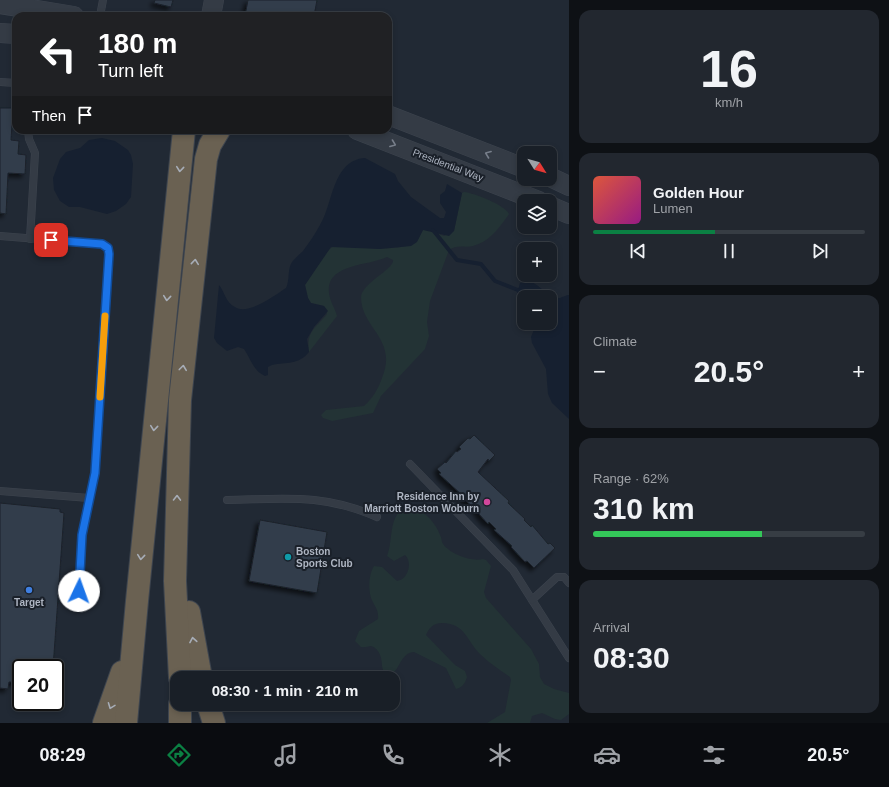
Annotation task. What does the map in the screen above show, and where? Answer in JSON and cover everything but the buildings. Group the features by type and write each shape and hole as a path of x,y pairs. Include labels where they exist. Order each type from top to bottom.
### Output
{"highway":[{"path":"126,723 184,134"},
{"path":"180,671 175,581 180,400 208,134"},
{"path":"206,159 210,144 216,134"},
{"path":"177,537 200,671"},
{"path":"104,723 122,670 137,600"},
{"path":"180,711 180,723"},
{"path":"210,711 214,723"}],"street":[{"path":"212,12 214,0"},
{"path":"0,4 49,12"},
{"path":"0,33 12,34"},
{"path":"392,117 517,165"},
{"name":"Presidential Way","path":"367,134 521,194"},
{"path":"557,180 569,186"},
{"path":"557,209 569,214"}],"lane":[{"path":"101,12 103,0"},
{"path":"0,82 12,83"},
{"path":"28,134 35,153 30,239"},
{"path":"0,236 101,244 106,246 109,250 95,473 82,535 79,605"},
{"path":"410,464 513,570 569,658"},
{"path":"0,491 89,498"},
{"path":"227,500 297,498 326,500 353,507 377,517"},
{"path":"532,600 557,577 564,578 569,583"}],"shaded area":[{"path":"464,192 496,203 509,214 497,230 479,244 452,248 449,250 430,301 427,322 429,336 425,349 381,396 373,413 332,421 323,418 321,415 326,410 364,406 373,397 379,386 386,365 386,353 383,344 367,318 363,309 361,298 362,292 366,287 389,268 393,260 387,257 349,268 334,276 330,283 329,293 337,316 309,352 308,345 310,334 327,314 324,306 311,303 308,298 305,285 319,262 327,252 336,246 366,248 402,247 411,245 417,241 423,230 426,229 444,236 454,231 462,193"},
{"path":"409,506 424,513 435,525 446,548 467,558 486,560 491,566 484,592 486,598 531,649 539,664 540,677 544,684 554,689 569,693 569,714 561,720 542,713 532,716 530,723 487,723 505,712 511,680 510,677 480,654 465,634 456,626 442,623 436,624 430,628 426,635 455,665 465,671 467,677 465,681 462,686 456,689 446,668 414,652 404,657 395,671 383,670 381,658 377,649 371,646 361,647 355,641 359,631 378,619 377,610 371,598 370,590 370,577 374,566 382,567 397,581 404,578 408,570 409,562 405,555 394,561 387,556 394,520 402,509"}],"water":[{"path":"102,138 115,141 128,150 131,155 133,164 131,197 126,204 116,211 107,214 80,207 69,207 60,201 54,190 53,178 60,159 66,152 80,148 89,140"},
{"path":"365,158 395,174 398,181 411,197 440,218 444,218 446,212 440,203 440,195 445,191 447,184 462,193 454,231 449,236 423,230 417,242 411,246 380,249 331,247 305,285 308,298 311,303 324,306 328,311 314,327 307,339 309,352 297,361 268,367 268,375 265,376 255,368 244,349 238,347 227,351 217,343 214,338 219,285 227,300 232,305 240,309 247,309 261,304 286,288 290,265 303,251 320,225 340,175 346,166 354,161"},
{"path":"531,282 543,290 518,290 520,283"},
{"path":"569,295 569,419 552,403 548,394 546,369 532,343 531,337 534,330 557,330 557,298"}],"waterway":[{"path":"433,230 457,260 481,264 495,281 518,290"}],"slow traffic":[{"path":"100,397 105,316"}],"place":[{"name":"Residence Inn by Marriott Boston Woburn","path":"487,502"},
{"name":"Boston Sports Club","path":"288,557"},
{"name":"Target","path":"29,590"}],"route":[{"path":"51,240 102,244 108,248 109,254 95,473 82,535 79,591"}]}
